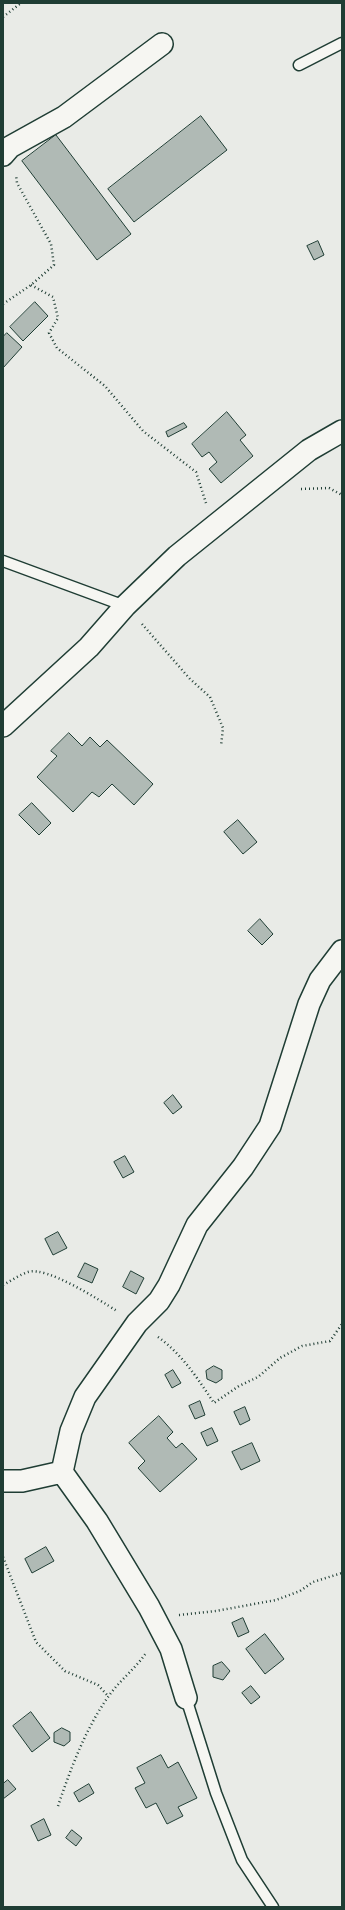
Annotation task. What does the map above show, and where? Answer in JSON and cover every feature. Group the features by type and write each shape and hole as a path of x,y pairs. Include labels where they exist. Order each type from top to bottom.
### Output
{"street":[{"path":"6,151 64,117 162,44"},
{"path":"3,726 89,648 125,606 177,556 309,450 342,431"},
{"path":"186,1698 171,1649 157,1623 97,1521 62,1472 70,1431 85,1397 137,1323 159,1301 169,1285 197,1225 243,1167 270,1126 309,1004 320,980 342,951"},
{"path":"3,1481 22,1481 62,1472"}],"lane":[{"path":"299,65 342,43"},
{"path":"3,561 125,606"},
{"path":"186,1698 216,1793 242,1860 273,1907"}],"path":[{"path":"3,17 21,3"},
{"path":"3,304 31,285 54,265 50,244 17,183 6,151"},
{"path":"31,285 52,296 58,318 49,333 57,348 105,386 144,431 196,472 213,526"},
{"path":"269,481 280,489 329,488 342,495"},
{"path":"125,606 190,679 210,697 223,728 221,746"},
{"path":"3,1285 29,1272 53,1276 89,1294 137,1323 170,1346 195,1375 214,1403 239,1386 258,1377 280,1358 302,1346 330,1341 342,1324"},
{"path":"3,1557 36,1642 65,1670 98,1685 108,1696"},
{"path":"58,1806 86,1734 108,1696 141,1661 157,1623 184,1615 276,1600 300,1590 313,1582 342,1573"}],"building":[{"path":"201,116 227,150 134,222 108,189"},
{"path":"56,135 131,234 97,260 22,161"},
{"path":"318,241 324,255 314,260 307,246"},
{"path":"35,302 48,316 23,341 10,327"},
{"path":"7,333 22,347 3,368 3,337"},
{"path":"227,412 246,435 240,440 253,456 221,483 209,469 217,462 209,452 202,457 192,444"},
{"path":"184,423 187,427 168,437 166,432"},
{"path":"69,733 82,746 90,737 100,747 107,740 153,784 134,805 112,784 99,797 92,792 73,812 37,777 57,756 51,751"},
{"path":"32,803 51,823 39,835 19,815"},
{"path":"238,820 257,842 243,854 224,832"},
{"path":"260,919 273,934 262,945 248,931"},
{"path":"173,1095 182,1107 173,1114 164,1103"},
{"path":"125,1156 134,1172 123,1178 114,1162"},
{"path":"58,1232 67,1248 53,1255 45,1239"},
{"path":"85,1263 98,1269 92,1283 78,1277"},
{"path":"131,1271 144,1278 136,1294 123,1287"},
{"path":"214,1366 222,1370 222,1379 216,1383 207,1379 206,1371"},
{"path":"173,1370 181,1383 172,1388 165,1375"},
{"path":"200,1401 205,1415 195,1419 189,1406"},
{"path":"245,1407 250,1420 240,1425 234,1412"},
{"path":"159,1416 173,1432 167,1438 176,1448 182,1443 197,1459 160,1492 138,1468 145,1461 129,1443"},
{"path":"212,1428 218,1441 207,1446 201,1433"},
{"path":"252,1443 260,1461 241,1470 232,1452"},
{"path":"46,1547 54,1561 32,1573 25,1559"},
{"path":"243,1618 249,1632 238,1637 232,1623"},
{"path":"265,1634 284,1659 265,1674 246,1649"},
{"path":"222,1662 230,1671 223,1680 213,1677 213,1666"},
{"path":"251,1686 260,1697 251,1704 242,1693"},
{"path":"31,1712 50,1738 32,1752 13,1726"},
{"path":"62,1728 70,1732 70,1741 64,1746 54,1742 54,1733"},
{"path":"161,1755 168,1768 178,1762 197,1798 178,1807 183,1816 167,1824 156,1803 146,1808 135,1788 145,1783 137,1768"},
{"path":"8,1780 16,1789 3,1799 3,1784"},
{"path":"89,1784 94,1793 79,1802 74,1793"},
{"path":"44,1819 51,1835 38,1841 31,1826"},
{"path":"72,1830 82,1838 76,1846 66,1838"}]}
